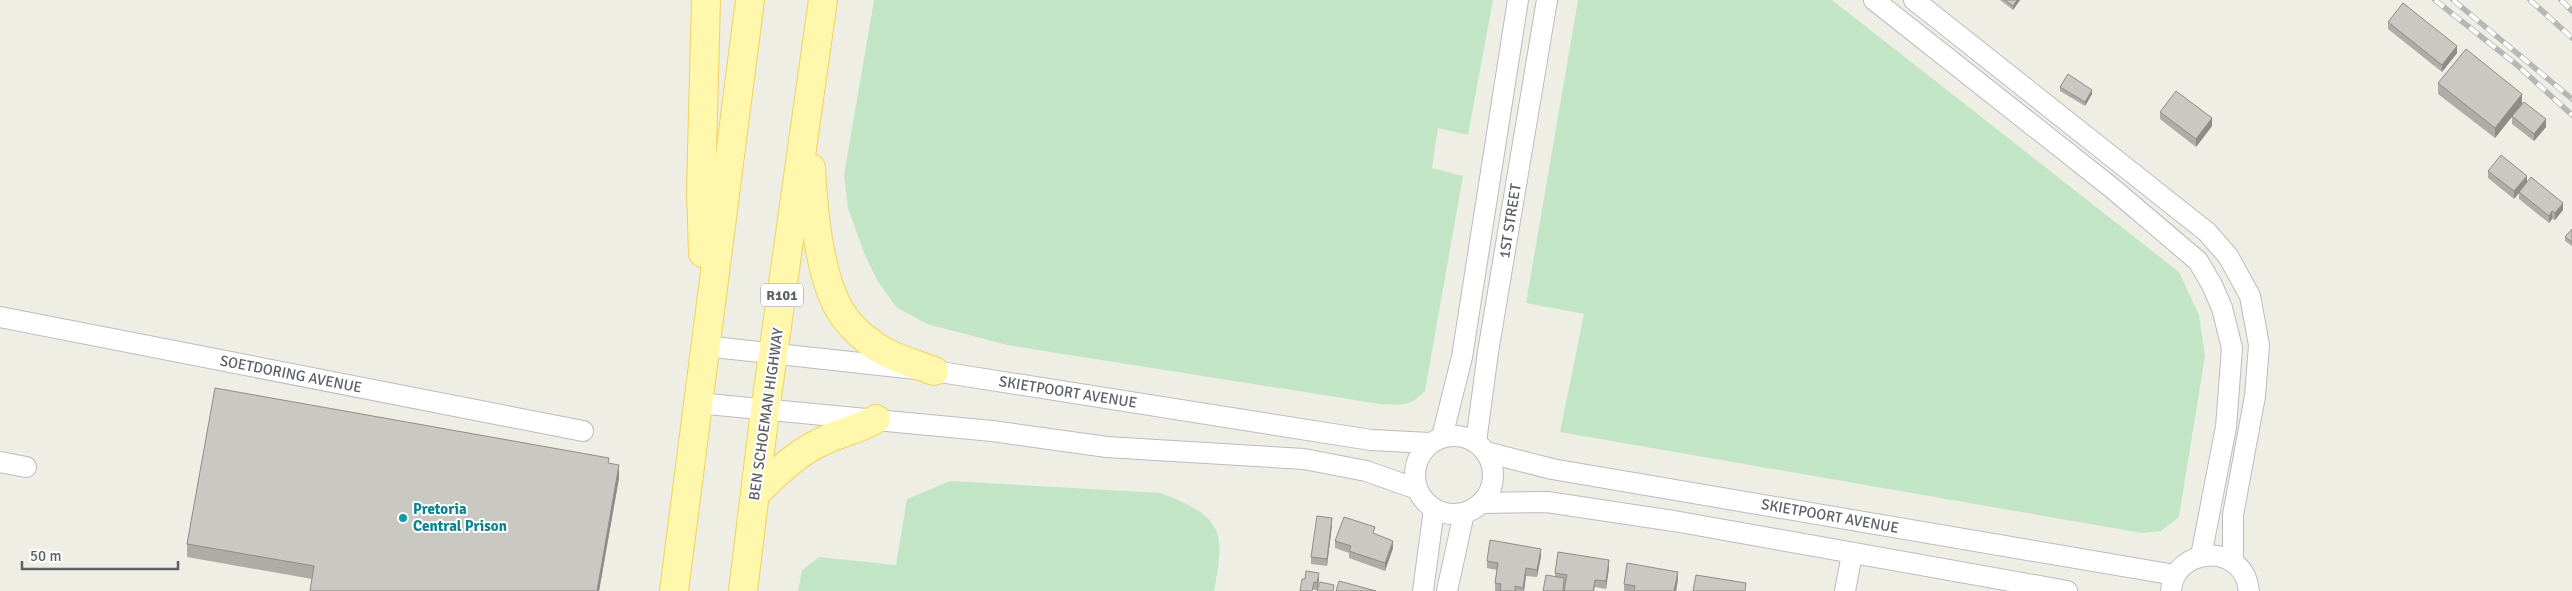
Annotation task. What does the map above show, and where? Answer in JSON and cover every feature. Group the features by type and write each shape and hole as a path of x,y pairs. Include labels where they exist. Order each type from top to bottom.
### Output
{"main road":[{"path":"706,0 700,190 706,335"},
{"path":"674,591 750,0"},
{"name":"BEN SCHOEMAN HIGHWAY","path":"743,591 765,411 822,0"},
{"path":"807,112 812,197 823,260 836,303 856,330 871,344 934,372"},
{"path":"756,494 791,460 806,450 840,433 862,428 876,419"}],"street":[{"name":"1ST STREET","path":"1436,440 1462,356 1518,0"},
{"name":"1ST STREET","path":"1481,447 1492,332 1547,0"},
{"path":"1874,0 2119,194 2198,261 2212,285 2222,308 2232,348 2226,427 2200,556"},
{"path":"1914,0 2206,232 2233,264 2250,296 2259,345 2255,396 2232,515 2233,562"},
{"name":"SOETDORING AVENUE","path":"0,316 583,431"},
{"name":"SKIETPOORT AVENUE","path":"706,335 774,355 934,372 1371,440 1436,440"},
{"path":"697,403 765,411 876,419 992,431 1107,447 1304,458 1366,471 1417,489"},
{"path":"1465,437 1481,447 1491,462 1493,484 1481,503 1464,513 1443,513 1434,509 1423,500 1417,489 1414,477 1416,464 1421,453 1436,440 1465,437"},
{"name":"SKIETPOORT AVENUE","path":"1481,447 1552,469 2173,583"},
{"path":"0,462 26,467"},
{"path":"1481,503 1547,502 1674,522 2067,591"},
{"path":"1423,591 1434,509"},
{"path":"1447,591 1464,513"},
{"path":"1845,591 1852,554"},
{"path":"2173,583 2186,563 2200,556 2218,555 2233,562 2244,576 2249,591"}],"green space":[{"path":"874,0 1493,0 1468,135 1438,128 1432,168 1463,176 1425,391 1415,400 1405,404 1380,404 1007,345 927,324 896,307 877,280 864,253 848,208 844,175"},
{"path":"1578,0 1832,0 2179,272 2199,315 2205,356 2179,517 2161,531 2142,533 1560,432 1584,314 1526,303"},
{"path":"950,481 1161,493 1197,510 1208,518 1215,528 1219,539 1219,553 1214,591 798,591 802,570 819,557 896,565 907,499"}],"building":[{"path":"2005,0 2017,0 2013,6"},
{"path":"2403,3 2457,46 2442,65 2388,22"},
{"path":"2466,49 2522,94 2495,128 2438,83"},
{"path":"2068,74 2092,90 2085,102 2060,87"},
{"path":"2176,91 2212,118 2196,139 2160,112"},
{"path":"2524,102 2546,119 2534,134 2512,116"},
{"path":"2501,155 2527,176 2514,191 2488,171"},
{"path":"2531,177 2563,203 2555,213 2552,211 2549,216 2519,192"},
{"path":"2572,229 2572,242 2565,237"},
{"name":"Pretoria Central Prison","path":"215,388 609,458 608,463 619,465 597,591 310,591 314,566 187,544"},
{"path":"1317,516 1332,518 1327,559 1311,557"},
{"path":"1344,517 1375,527 1373,533 1393,541 1385,563 1349,551 1351,546 1335,541"},
{"path":"1490,540 1541,549 1537,570 1526,568 1523,588 1515,586 1515,591 1500,591 1501,584 1495,583 1498,563 1487,561"},
{"path":"1558,552 1609,560 1606,581 1595,580 1593,591 1564,591 1567,575 1555,573"},
{"path":"1627,563 1678,572 1674,591 1634,591 1635,586 1624,584"},
{"path":"1306,571 1319,573 1317,583 1314,582 1312,591 1300,591 1302,579 1305,579"},
{"path":"1546,575 1564,578 1563,591 1543,591"},
{"path":"1696,575 1746,583 1745,591 1693,591"},
{"path":"1339,581 1376,591 1336,591"},
{"path":"1320,582 1334,585 1333,591 1317,591"}],"railway":[{"path":"2435,0 2517,65 2572,115"},
{"path":"2453,0 2572,99"},
{"path":"2530,0 2572,38"},
{"path":"2561,0 2572,11"}],"place":[{"name":"Pretoria Central Prison","path":"403,518"}]}
